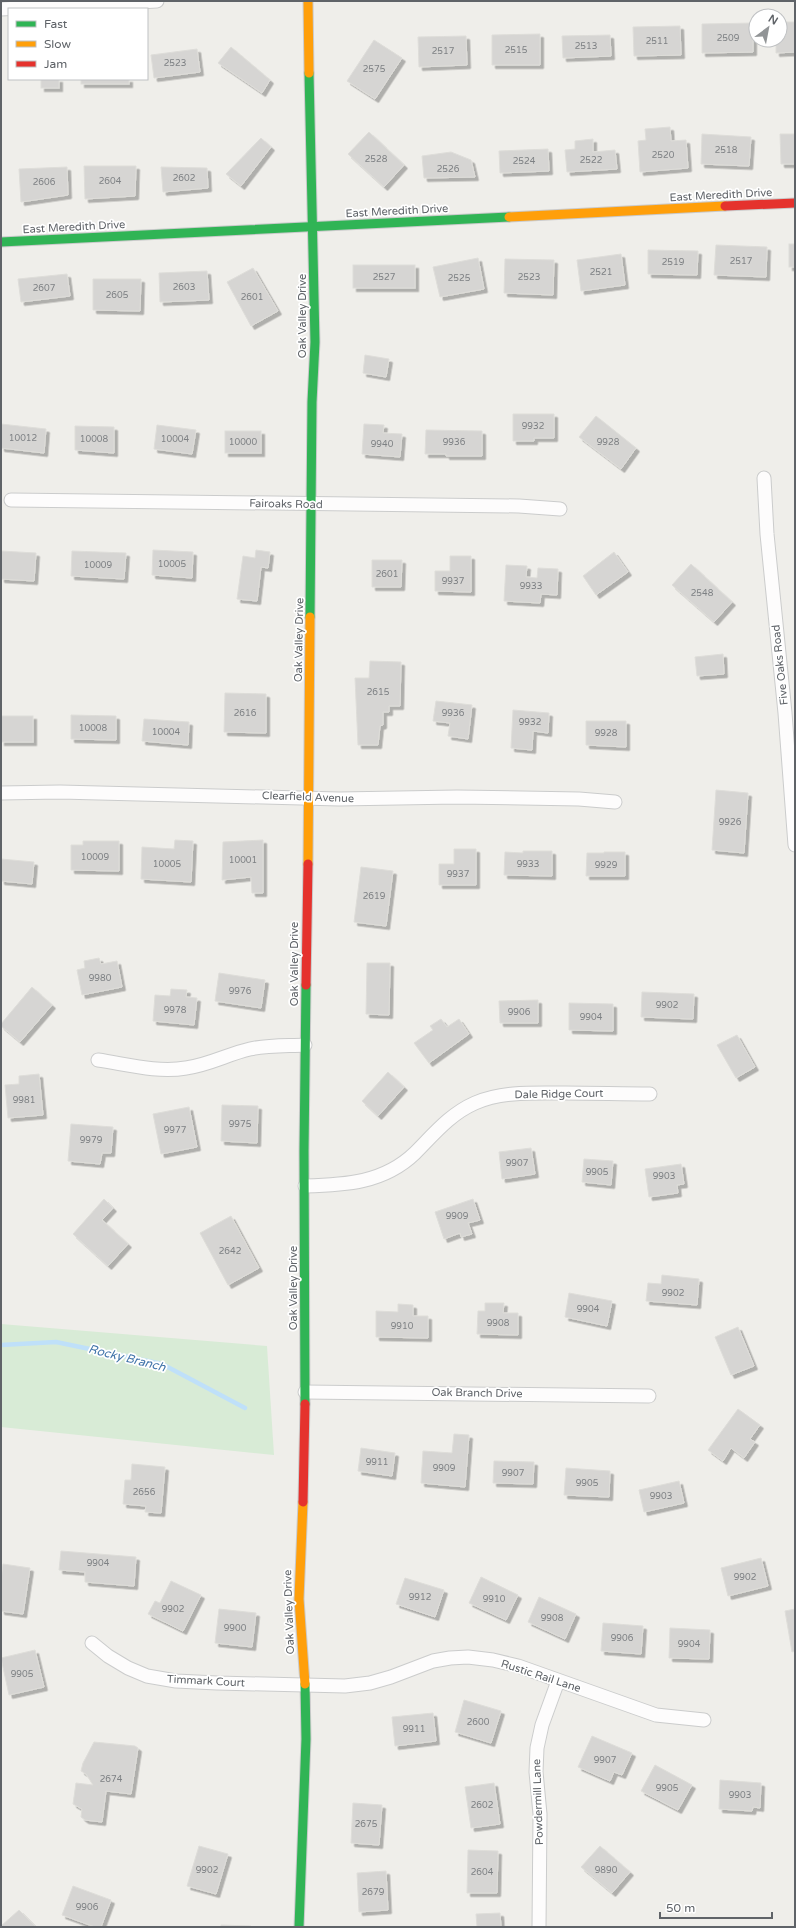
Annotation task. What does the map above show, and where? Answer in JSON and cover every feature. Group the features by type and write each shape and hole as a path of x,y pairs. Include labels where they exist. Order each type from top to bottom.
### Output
{"street":[{"path":"20,8 157,1"},
{"name":"Oak Valley Drive","path":"299,1927 305,1788 305,1684 299,1599 305,1392 305,1045 309,798 312,402 315,342 308,1"},
{"name":"East Meredith Drive","path":"1,242 795,203"},
{"name":"Five Oaks Road","path":"764,478 766,534 785,713 795,844"},
{"name":"Fairoaks Road","path":"12,500 518,506 560,509"},
{"name":"Clearfield Avenue","path":"1,793 67,792 339,799 464,797 579,799 615,802"},
{"path":"98,1060 161,1069 184,1069 208,1064 249,1049 268,1046 305,1045"},
{"name":"Dale Ridge Court","path":"305,1186 352,1184 377,1178 396,1168 414,1154 443,1124 458,1112 495,1096 519,1093 650,1094"},
{"name":"Oak Branch Drive","path":"305,1392 649,1396"},
{"name":"Timmark Court","path":"92,1643 108,1656 128,1668 147,1676 176,1681 305,1684"},
{"name":"Rustic Rail Lane","path":"305,1684 345,1686 370,1683 433,1662 450,1658 468,1657 493,1660 518,1666 656,1716 704,1720"},
{"name":"Powdermill Lane","path":"539,1927 540,1814 536,1772 537,1748 542,1725 558,1681"}],"green space":[{"path":"1,1324 267,1346 274,1455 1,1427"}],"building":[{"path":"788,22 795,22 795,52 776,53 776,48 788,48"},
{"path":"748,23 748,48 753,48 753,52 702,53 702,24"},
{"path":"680,26 681,55 634,56 633,27"},
{"path":"540,34 540,65 492,65 492,35"},
{"path":"610,35 611,56 563,58 562,36"},
{"path":"466,36 467,65 419,67 418,37"},
{"path":"374,40 402,58 375,99 347,81"},
{"path":"231,47 270,80 262,93 218,63"},
{"path":"197,49 200,72 154,78 151,55"},
{"path":"41,80 59,80 59,88 41,88"},
{"path":"81,80 129,80 129,84 81,84"},
{"path":"670,127 671,141 686,140 688,168 640,172 638,141 646,140 645,129"},
{"path":"369,132 404,165 384,187 348,154"},
{"path":"702,134 751,137 749,166 701,164"},
{"path":"780,134 795,134 795,164 781,164"},
{"path":"261,138 271,147 241,186 226,174"},
{"path":"593,139 593,152 615,150 617,169 567,172 565,150 575,149 575,141"},
{"path":"548,149 549,171 500,173 499,151"},
{"path":"451,152 471,160 475,177 424,178 422,156"},
{"path":"84,166 136,166 135,196 85,199"},
{"path":"67,167 68,195 21,202 19,169"},
{"path":"161,167 207,168 208,188 163,192"},
{"path":"789,244 795,244 795,267 789,267"},
{"path":"716,245 767,247 766,277 714,275"},
{"path":"648,250 698,251 697,275 648,274"},
{"path":"621,254 625,285 581,291 577,260"},
{"path":"478,258 484,289 440,297 433,267"},
{"path":"505,259 554,260 553,295 504,293"},
{"path":"353,265 415,265 415,288 353,288"},
{"path":"253,268 278,311 251,326 227,282"},
{"path":"207,271 209,300 160,302 159,273"},
{"path":"67,274 70,296 21,302 18,279"},
{"path":"93,279 141,279 140,311 93,310"},
{"path":"365,355 389,359 386,377 363,373"},
{"path":"513,414 554,414 554,438 534,438 534,441 513,441"},
{"path":"596,416 636,448 621,469 579,437"},
{"path":"1,424 46,429 44,453 1,448"},
{"path":"364,424 384,425 383,433 402,434 400,457 362,454"},
{"path":"157,425 196,430 192,454 154,449"},
{"path":"75,426 114,427 114,453 75,450"},
{"path":"426,430 482,431 482,456 446,456 446,454 425,454"},
{"path":"225,431 261,431 261,453 225,453"},
{"path":"153,550 193,552 192,578 152,575"},
{"path":"256,550 270,552 268,568 261,567 257,601 237,599 243,556 255,558"},
{"path":"1,551 36,553 34,581 1,579"},
{"path":"72,551 126,553 124,579 71,576"},
{"path":"614,552 628,572 596,595 583,576"},
{"path":"450,556 471,556 471,592 435,591 435,571 450,571"},
{"path":"372,560 402,560 401,587 372,587"},
{"path":"691,564 732,602 714,622 672,585"},
{"path":"506,565 527,566 526,577 537,578 538,568 558,569 557,595 541,594 540,603 504,601"},
{"path":"723,654 724,674 697,676 695,657"},
{"path":"370,661 401,662 400,706 389,706 389,712 383,712 383,725 380,726 378,745 358,745 355,678 369,678"},
{"path":"225,693 266,694 266,733 224,732"},
{"path":"436,701 472,705 468,739 448,736 450,723 433,721"},
{"path":"513,710 549,713 548,733 533,731 532,750 511,748"},
{"path":"71,715 116,716 116,740 71,739"},
{"path":"1,716 33,716 33,742 1,742"},
{"path":"144,719 189,722 188,745 142,741"},
{"path":"586,721 626,721 626,747 586,745"},
{"path":"716,790 748,793 744,853 712,850"},
{"path":"175,840 193,841 191,882 141,879 142,847 174,849"},
{"path":"263,840 263,893 252,893 251,877 222,880 223,842"},
{"path":"83,841 119,841 119,871 71,870 71,845 83,845"},
{"path":"454,849 476,849 476,885 439,885 439,864 454,864"},
{"path":"523,851 552,851 552,876 504,875 505,852 523,853"},
{"path":"625,852 625,876 586,876 587,853"},
{"path":"1,859 34,862 32,884 1,881"},
{"path":"361,867 393,871 386,926 354,922"},
{"path":"99,958 101,964 117,961 122,987 82,995 77,970 85,968 84,961"},
{"path":"367,963 390,963 389,1015 366,1014"},
{"path":"219,973 265,980 261,1008 215,1001"},
{"path":"32,987 52,1005 20,1042 1,1026 1,1024"},
{"path":"171,989 187,990 186,997 197,998 194,1025 153,1021 155,995 170,996"},
{"path":"642,992 694,994 693,1019 641,1017"},
{"path":"538,1000 538,1023 500,1023 499,1001"},
{"path":"569,1003 613,1004 613,1031 569,1030"},
{"path":"441,1019 447,1027 459,1019 469,1034 429,1063 414,1043 433,1030 430,1026"},
{"path":"737,1035 755,1067 736,1078 717,1045"},
{"path":"388,1072 404,1087 378,1116 362,1101"},
{"path":"39,1074 43,1115 8,1118 5,1085 19,1084 19,1076"},
{"path":"222,1105 258,1106 257,1143 221,1141"},
{"path":"189,1107 197,1147 161,1154 153,1114"},
{"path":"71,1124 113,1127 111,1153 102,1153 100,1164 68,1161"},
{"path":"531,1148 535,1174 502,1179 499,1152"},
{"path":"584,1159 613,1161 611,1185 582,1182"},
{"path":"681,1164 684,1184 677,1185 678,1193 649,1197 645,1169"},
{"path":"104,1199 113,1208 102,1220 128,1244 108,1266 73,1234"},
{"path":"473,1199 480,1220 468,1223 472,1234 461,1237 460,1233 444,1239 435,1212"},
{"path":"231,1216 259,1268 228,1285 200,1233"},
{"path":"662,1275 699,1279 697,1305 646,1301 648,1283 661,1284"},
{"path":"569,1293 612,1301 607,1326 565,1317"},
{"path":"485,1303 504,1303 503,1313 518,1313 518,1335 477,1334 478,1311 485,1311"},
{"path":"398,1304 413,1305 413,1316 428,1316 428,1338 376,1337 376,1311 398,1312"},
{"path":"738,1327 754,1366 731,1375 715,1337"},
{"path":"738,1409 760,1425 750,1439 755,1442 744,1458 731,1448 723,1461 708,1450"},
{"path":"454,1434 469,1435 465,1487 421,1483 423,1451 452,1453"},
{"path":"361,1448 395,1453 392,1476 358,1471"},
{"path":"494,1461 534,1462 533,1484 493,1483"},
{"path":"132,1464 165,1467 161,1513 145,1512 146,1506 123,1504 125,1480 131,1480"},
{"path":"566,1468 610,1471 609,1497 564,1495"},
{"path":"679,1481 684,1503 644,1512 639,1490"},
{"path":"61,1551 136,1557 134,1586 85,1582 85,1572 59,1570"},
{"path":"761,1558 768,1586 728,1596 721,1568"},
{"path":"3,1564 30,1568 23,1614 1,1611 1,1580"},
{"path":"481,1577 518,1595 506,1620 469,1603"},
{"path":"405,1578 444,1590 435,1617 396,1604"},
{"path":"171,1581 201,1595 183,1631 148,1614 155,1601 160,1603"},
{"path":"539,1597 576,1614 565,1639 528,1622"},
{"path":"219,1609 256,1613 252,1647 215,1643"},
{"path":"795,1609 795,1651 792,1652 785,1611"},
{"path":"603,1623 643,1626 641,1654 601,1651"},
{"path":"670,1628 710,1630 709,1659 669,1658"},
{"path":"35,1650 44,1687 9,1695 1,1658"},
{"path":"464,1700 501,1711 491,1743 455,1732"},
{"path":"433,1713 436,1741 395,1746 392,1717"},
{"path":"592,1736 632,1753 622,1775 614,1772 610,1781 578,1767"},
{"path":"94,1742 135,1746 138,1748 131,1794 106,1791 102,1822 85,1820 81,1817 82,1809 73,1804 76,1783 93,1785 86,1774 81,1771 83,1763"},
{"path":"655,1765 692,1785 678,1810 641,1791"},
{"path":"720,1780 761,1783 760,1808 753,1807 752,1811 719,1809"},
{"path":"494,1783 500,1824 471,1828 465,1787"},
{"path":"353,1803 382,1805 379,1845 351,1843"},
{"path":"199,1846 228,1854 216,1894 187,1886"},
{"path":"600,1846 630,1872 612,1893 581,1867"},
{"path":"468,1850 498,1851 497,1893 467,1893"},
{"path":"386,1871 388,1910 359,1912 357,1873"},
{"path":"73,1886 111,1900 101,1927 95,1927 62,1915"},
{"path":"19,1910 36,1927 1,1927 1,1926"},
{"path":"500,1913 501,1927 477,1927 476,1914"},
{"path":"221,1925 251,1926 251,1927 221,1927"}],"waterway":[{"name":"Rocky Branch","path":"1,1345 56,1342 162,1364 245,1408"}],"traffic: fast":[{"path":"309,73 315,342 312,402 310,617"},
{"path":"1,242 509,217"},
{"path":"305,1404 304,1151 306,985"},
{"path":"299,1927 306,1739 305,1684"}],"traffic: slow":[{"path":"308,1 309,73"},
{"path":"509,217 725,206"},
{"path":"308,864 310,617"},
{"path":"303,1502 299,1599 305,1684"}],"traffic: jam":[{"path":"725,206 795,203"},
{"path":"306,985 308,864"},
{"path":"303,1502 305,1404"}]}
